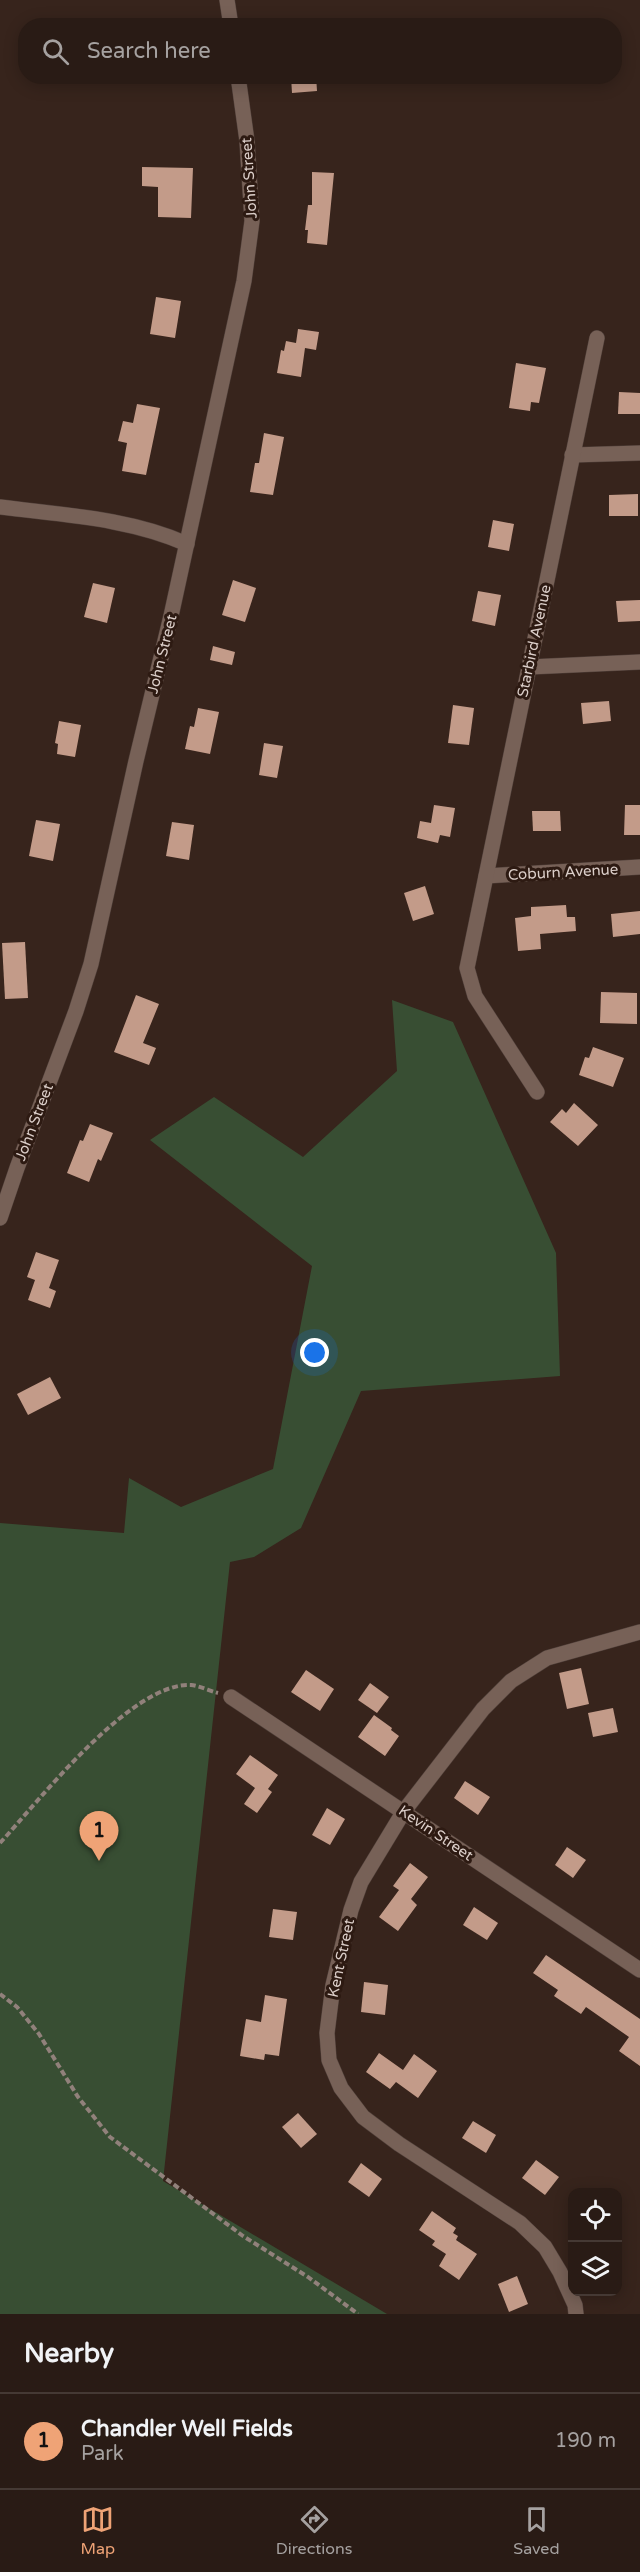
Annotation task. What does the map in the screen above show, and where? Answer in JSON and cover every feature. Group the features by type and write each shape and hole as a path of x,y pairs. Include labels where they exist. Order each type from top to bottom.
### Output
{"street":[{"path":"227,0 230,18"},
{"name":"John Street","path":"0,1218 91,964 187,544 250,245 252,221 250,181 239,84"},
{"name":"Starbird Avenue","path":"537,1092 475,996 467,968 470,944 597,338"},
{"path":"572,455 640,453"},
{"path":"0,507 92,518 173,537 187,544"},
{"path":"529,667 640,662"},
{"name":"Coburn Avenue","path":"486,876 640,867"},
{"name":"Kent Street","path":"576,2314 575,2305 560,2272 545,2247 520,2223 399,2144 363,2117 341,2088 329,2060 327,2033 333,1985 351,1910 361,1882 404,1811 483,1709 511,1681 547,1658 640,1632"},
{"name":"Kevin Street","path":"231,1697 640,1970"}],"path":[{"path":"0,1843 84,1749 142,1703 168,1689 191,1686 231,1697"},
{"path":"0,1834 6,1837"},
{"path":"0,1994 17,2007 39,2034 78,2097 110,2137 243,2236 308,2277 358,2314"}],"green space":[{"path":"392,1000 453,1022 556,1253 560,1376 361,1391 301,1528 254,1557 230,1562 163,2181 387,2314 0,2314 0,1523 124,1533 129,1478 181,1507 273,1469 312,1266 150,1140 214,1097 303,1157 397,1071"}],"building":[{"path":"291,84 317,84 317,91 292,93"},
{"path":"142,167 193,168 191,218 158,217 158,187 142,186"},
{"path":"312,172 334,173 327,245 307,243 308,230 305,230 308,205 312,205"},
{"path":"156,297 181,301 175,338 150,334"},
{"path":"298,329 319,332 316,350 305,348 301,377 277,373 281,350 284,351 286,341 296,343"},
{"path":"516,363 546,368 539,403 531,402 530,411 509,408"},
{"path":"619,392 640,393 640,414 618,414"},
{"path":"137,404 160,408 146,475 122,471 127,443 118,441 123,421 133,423"},
{"path":"264,433 284,437 273,495 250,492 255,463 259,463"},
{"path":"638,494 638,516 609,516 609,495"},
{"path":"493,520 514,524 509,551 488,547"},
{"path":"233,580 256,588 245,622 222,615"},
{"path":"93,583 115,588 107,623 84,617"},
{"path":"478,591 501,595 495,626 472,621"},
{"path":"640,600 640,621 618,622 616,601"},
{"path":"213,646 235,652 232,665 210,660"},
{"path":"609,701 611,721 583,724 581,703"},
{"path":"453,705 474,708 469,745 448,743"},
{"path":"198,708 219,712 210,754 185,749 190,726 194,727"},
{"path":"59,721 81,725 75,757 57,754 58,744 55,743"},
{"path":"264,743 283,746 277,778 259,775"},
{"path":"434,805 455,808 450,837 440,835 438,843 417,838 420,821 431,823"},
{"path":"625,805 640,805 640,835 624,835"},
{"path":"532,811 560,811 561,831 533,831"},
{"path":"36,820 60,824 53,861 29,856"},
{"path":"172,822 194,825 189,860 166,856"},
{"path":"425,886 434,914 413,921 404,893"},
{"path":"566,905 567,917 575,917 576,931 540,934 541,949 518,951 515,918 531,916 531,907"},
{"path":"640,911 640,934 613,937 611,914"},
{"path":"25,942 28,998 5,999 2,943"},
{"path":"601,992 637,993 637,1024 600,1023"},
{"path":"136,995 159,1004 143,1043 156,1048 149,1065 114,1052"},
{"path":"593,1047 624,1058 613,1087 579,1075 585,1057 589,1058"},
{"path":"574,1103 598,1125 578,1146 550,1122 562,1109 566,1113"},
{"path":"90,1124 113,1133 101,1161 98,1159 89,1182 67,1173 80,1140 83,1141"},
{"path":"36,1252 59,1260 49,1288 56,1291 50,1308 28,1300 35,1280 27,1277"},
{"path":"50,1377 61,1398 28,1415 17,1394"},
{"path":"581,1668 589,1704 567,1709 559,1673"},
{"path":"306,1670 334,1689 320,1711 291,1692"},
{"path":"370,1683 389,1697 377,1713 358,1700"},
{"path":"613,1708 618,1732 593,1737 588,1713"},
{"path":"374,1715 399,1736 385,1756 358,1737"},
{"path":"250,1755 278,1775 268,1789 272,1792 257,1813 244,1804 255,1788 236,1774"},
{"path":"465,1781 490,1797 478,1815 454,1798"},
{"path":"327,1808 345,1819 330,1845 312,1835"},
{"path":"567,1847 586,1860 573,1878 555,1865"},
{"path":"410,1863 428,1877 411,1899 417,1905 398,1931 379,1917 399,1890 393,1886"},
{"path":"474,1907 498,1923 487,1940 463,1925"},
{"path":"273,1909 297,1912 293,1940 269,1937"},
{"path":"546,1955 640,2019 640,2066 619,2051 629,2037 586,2007 581,2014 554,1996 558,1990 533,1973"},
{"path":"364,1982 388,1985 385,2015 361,2012"},
{"path":"265,1995 287,1999 279,2056 265,2054 264,2060 240,2056 246,2019 261,2022"},
{"path":"379,2053 403,2070 414,2054 437,2071 418,2098 396,2082 390,2089 366,2072"},
{"path":"298,2113 317,2134 301,2148 282,2127"},
{"path":"473,2121 496,2135 486,2153 462,2138"},
{"path":"536,2160 559,2177 545,2195 522,2178"},
{"path":"361,2163 382,2179 369,2197 348,2182"},
{"path":"432,2211 456,2228 453,2233 458,2236 456,2240 477,2254 459,2280 439,2266 446,2254 432,2245 435,2241 419,2230"},
{"path":"517,2276 528,2304 509,2312 498,2284"}],"place":[{"name":"Chandler Well Fields","path":"99,1861"}]}
